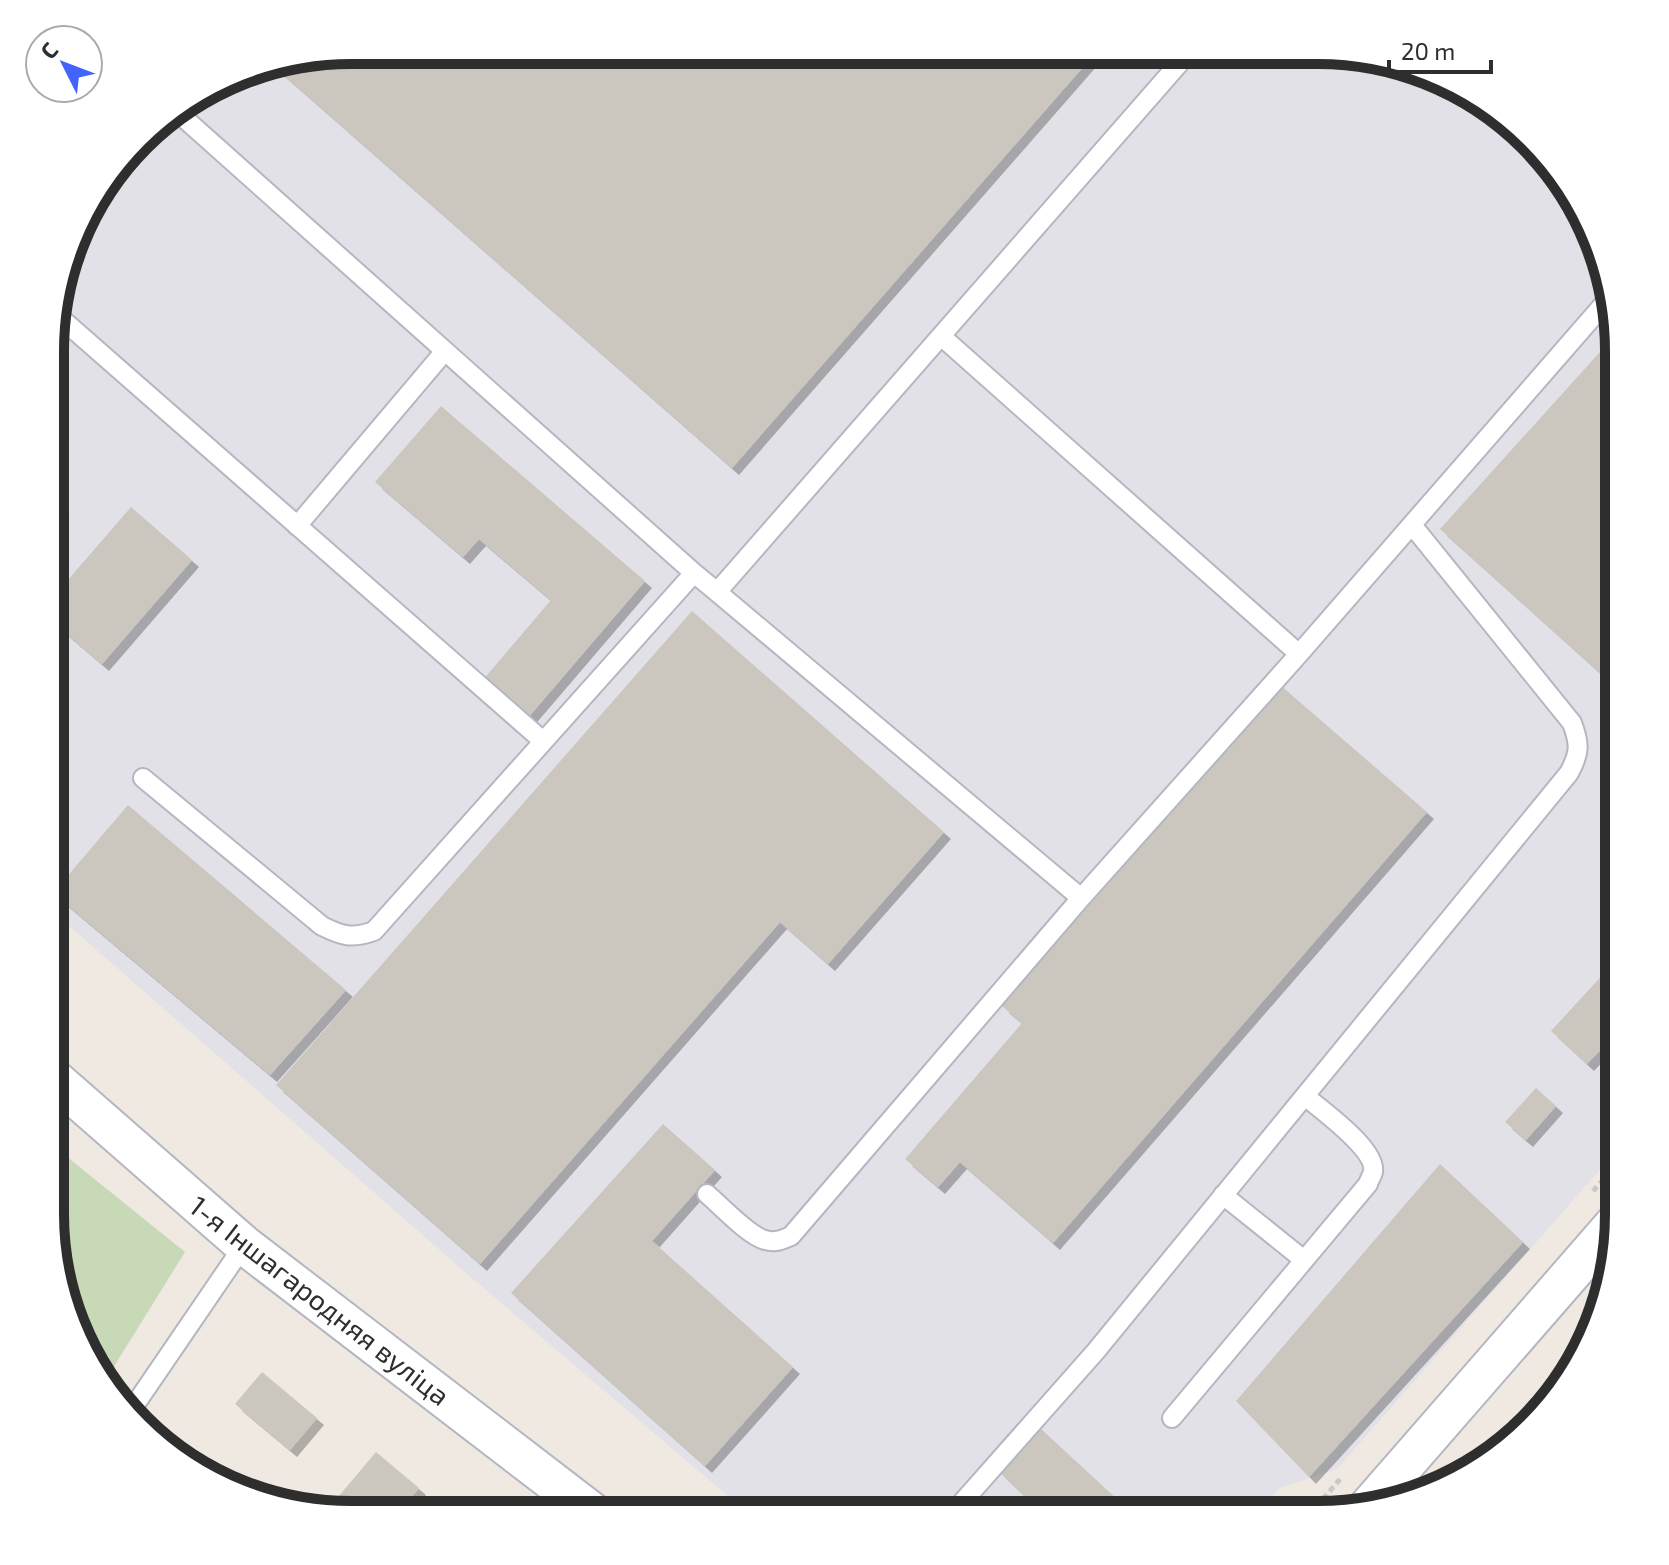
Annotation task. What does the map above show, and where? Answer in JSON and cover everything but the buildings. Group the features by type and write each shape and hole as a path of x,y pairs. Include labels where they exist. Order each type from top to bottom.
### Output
{"street":[{"name":"1-я Іншагародняя вуліца","path":"64,1087 244,1245 578,1501"},
{"path":"1380,1494 1604,1236"}],"lane":[{"path":"717,592 1179,64"},
{"path":"184,118 694,573 1081,898"},
{"path":"707,1194 766,1241 780,1241 791,1236 1081,898 1601,307"},
{"path":"66,322 543,741"},
{"path":"941,336 1299,654"},
{"path":"297,526 445,351"},
{"path":"963,1501 1096,1351 1569,773 1577,758 1578,740 1572,723 1412,525"},
{"path":"143,778 322,926 341,935 360,936 374,931 694,573"},
{"path":"1172,1418 1368,1184 1373,1171 1370,1157 1360,1144 1305,1096"},
{"path":"1223,1195 1304,1260"},
{"path":"136,1404 244,1245"}],"shaded area":[{"path":"351,64 1355,66 1428,86 1477,112 1507,135 1546,176 1575,224 1590,259 1603,314 1605,1164 1337,1469 1280,1488 1268,1501 734,1501 473,1279 64,921 66,314 86,241 112,192 135,162 176,123 241,86 314,66"}],"green space":[{"path":"64,1154 185,1252 111,1371 86,1324 70,1270 64,1214"}]}
